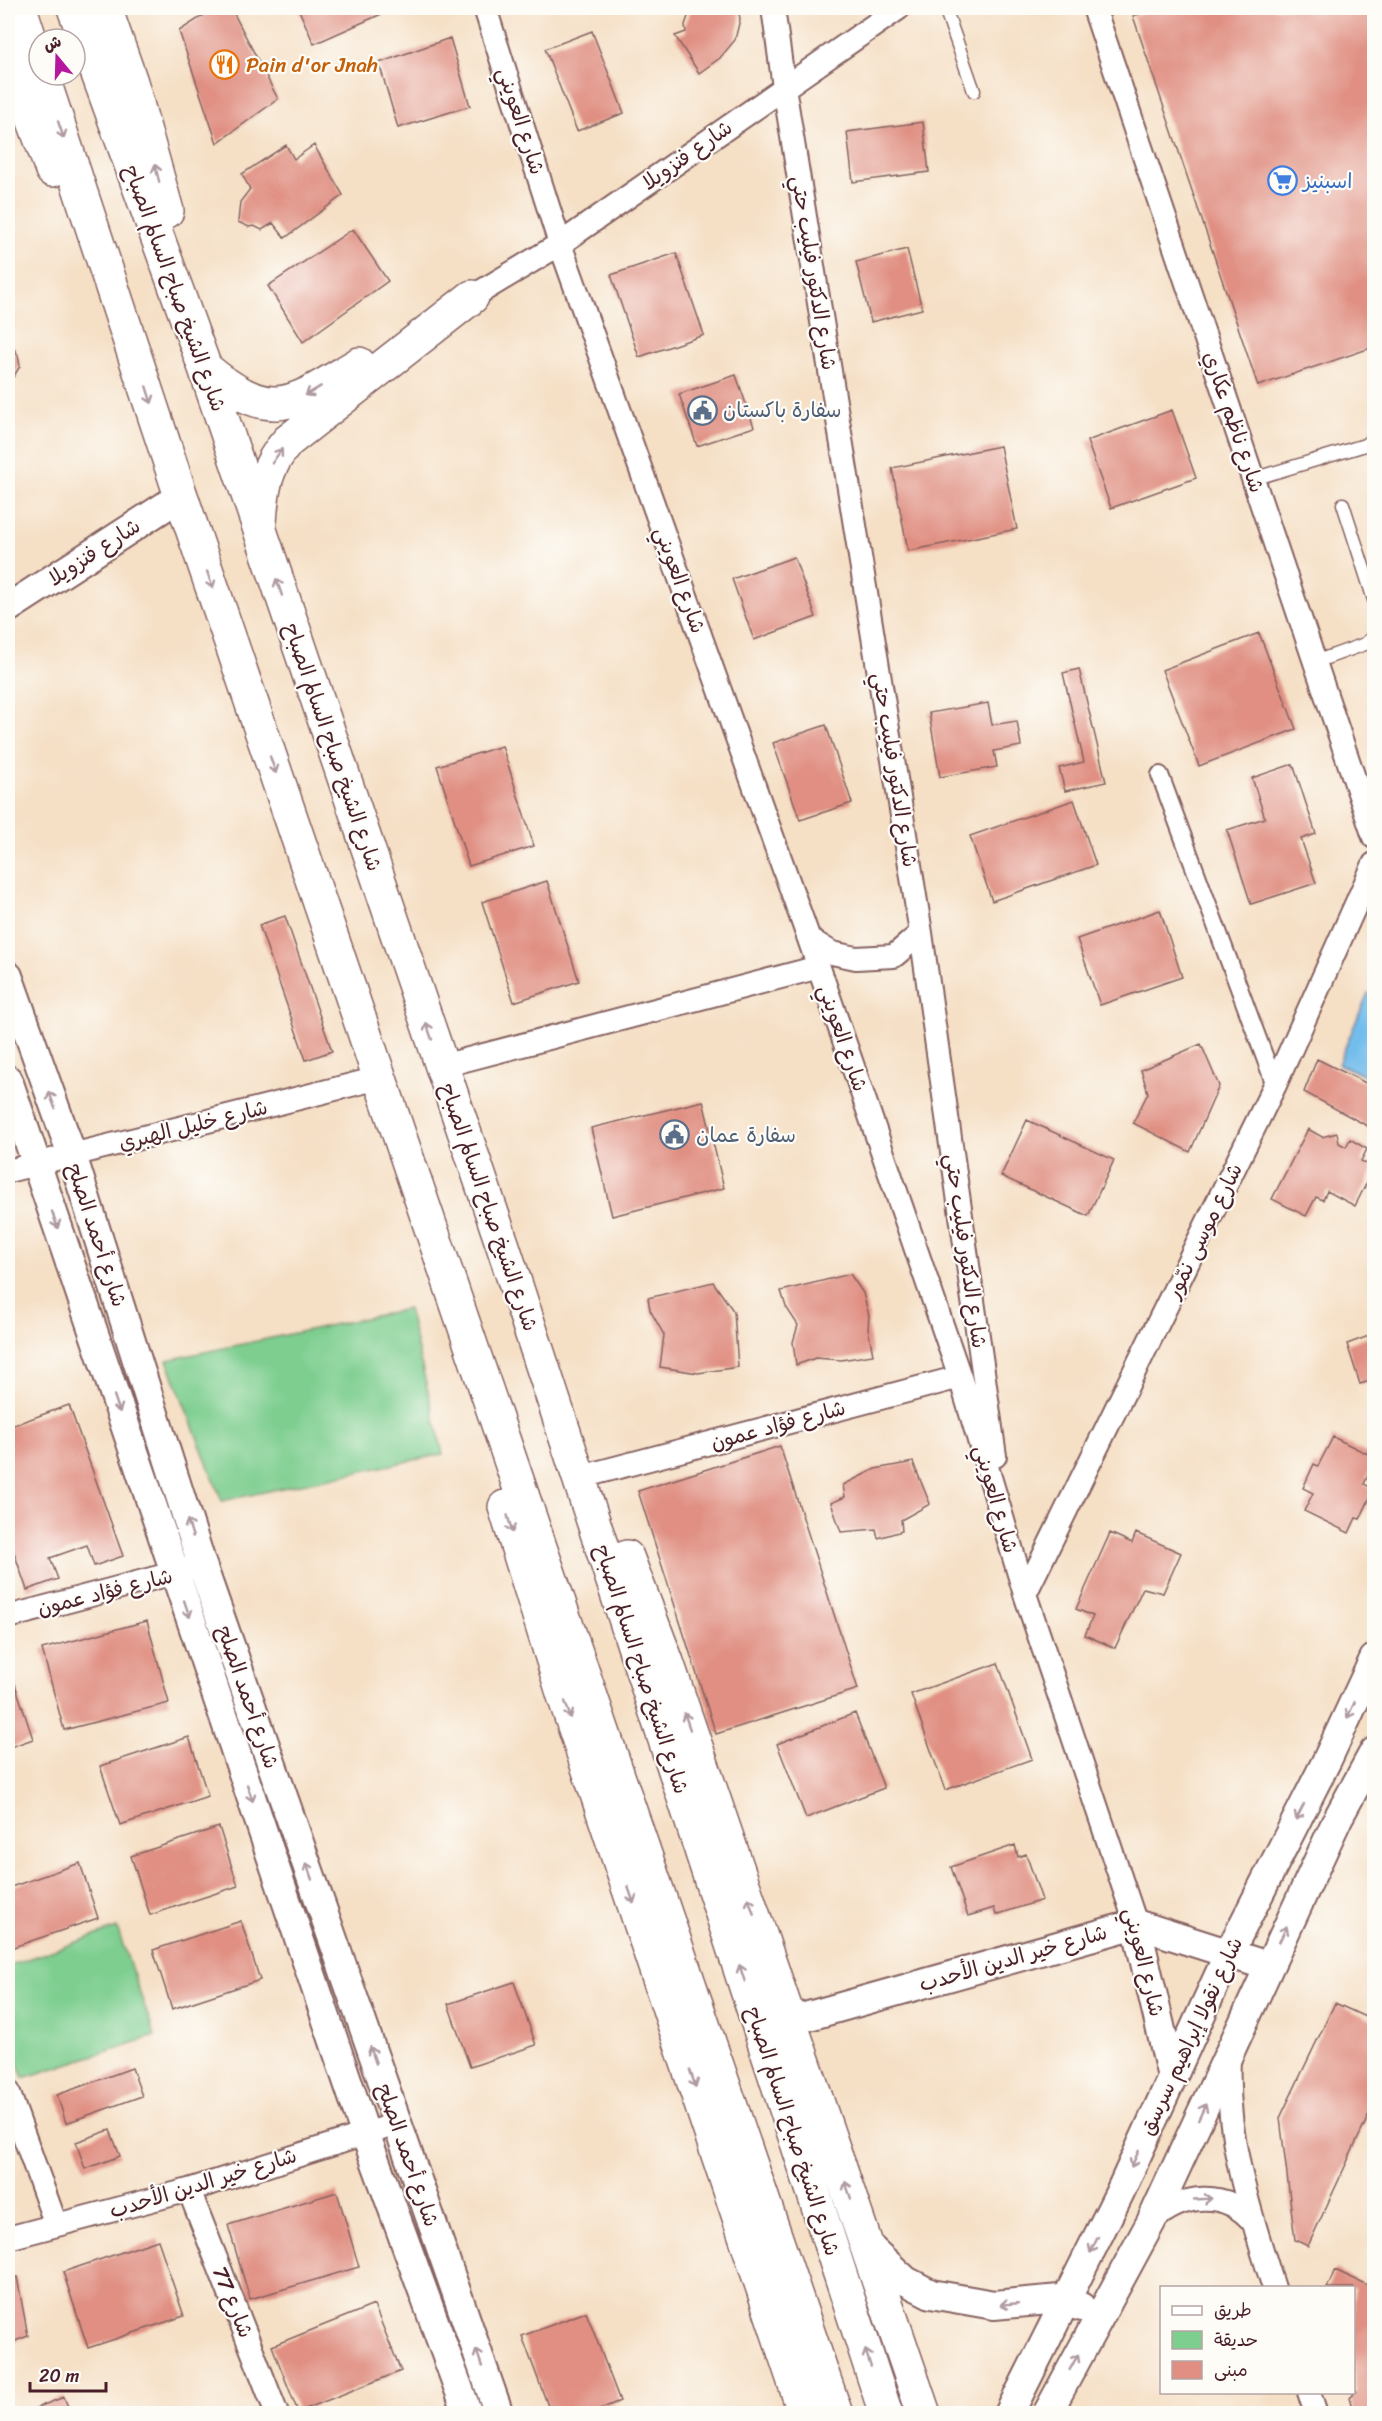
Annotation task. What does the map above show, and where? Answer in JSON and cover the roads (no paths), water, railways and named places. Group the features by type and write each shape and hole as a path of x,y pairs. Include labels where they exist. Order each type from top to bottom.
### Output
{"highway":[{"path":"20,8 27,29"},
{"name":"شارع الشيخ صباح السالم الصباح","path":"74,8 205,368 503,1246 886,2414"},
{"path":"105,8 131,82 153,157 169,221 191,333"},
{"path":"8,51 57,185 137,358"},
{"path":"46,87 181,496 379,1078 445,1263 836,2414"},
{"path":"205,368 229,387 250,399 261,402 287,402 302,397 472,297"},
{"path":"260,532 264,484 272,461 288,441 472,297"},
{"path":"503,1246 596,1473 667,1662 924,2414"},
{"path":"445,1263 490,1454 528,1586 806,2414"}],"street":[{"name":"شارع العويني","path":"485,8 560,244 819,967 960,1377 1006,1535 1136,1924 1172,2077"},
{"name":"شارع الدكتور فيليب حتي","path":"773,8 921,933 1006,1535"},
{"name":"شارع فنزويلا","path":"472,297 560,244 899,8"},
{"name":"شارع ناظم عكاري","path":"1094,8 1374,837"},
{"name":"شارع فنزويلا","path":"8,608 181,496"},
{"path":"1160,775 1275,1085"},
{"name":"شارع موسى نمّور","path":"1025,1594 1275,1085 1374,864"},
{"path":"809,939 831,953 856,958 894,956 921,933"},
{"path":"442,1066 819,967"},
{"name":"شارع أحمد الصلح","path":"8,976 72,1155 202,1565 499,2414"},
{"name":"شارع خليل الهبري","path":"8,1171 379,1078"},
{"name":"شارع أحمد الصلح","path":"8,1080 365,2133 468,2414"},
{"name":"شارع فؤاد عمون","path":"596,1473 960,1377"},
{"name":"شارع فؤاد عمون","path":"8,1617 202,1565"},
{"name":"شارع نقولا إبراهيم سرسق","path":"1009,2414 1067,2301 1229,1953 1327,1760 1374,1659"},
{"path":"1327,1760 1374,1751"},
{"name":"شارع نقولا إبراهيم سرسق","path":"1047,2414 1151,2222 1338,1818 1374,1751"},
{"path":"1338,1818 1374,1788"},
{"name":"شارع خير الدين الأحدب","path":"791,2021 1136,1924 1268,1966"},
{"path":"1229,2053 1228,2085 1232,2128 1241,2176 1273,2286"},
{"path":"8,2091 56,2225"},
{"name":"شارع خير الدين الأحدب","path":"8,2238 189,2190 398,2124"},
{"name":"شارع 77","path":"189,2190 277,2414"},
{"path":"1151,2222 1158,2215 1177,2205 1195,2199 1208,2198 1229,2202 1253,2222"},
{"path":"867,2245 906,2281 932,2294 994,2306 1050,2298 1067,2301 1100,2315"},
{"path":"1310,2394 1316,2414"}],"lane":[{"path":"945,8 974,91"},
{"path":"1253,479 1365,444 1374,437"},
{"path":"1343,504 1374,600"},
{"path":"1315,662 1365,644 1374,636"}],"water":[{"path":"1368,993 1374,996 1374,1079 1338,1064"}],"place":[{"name":"Pain d'or Jnah","path":"225,65"},
{"name":"اسبنيز","path":"1282,181"},
{"name":"سفارة باكستان","path":"702,410"},
{"name":"سفارة عمان","path":"675,1135"}]}
